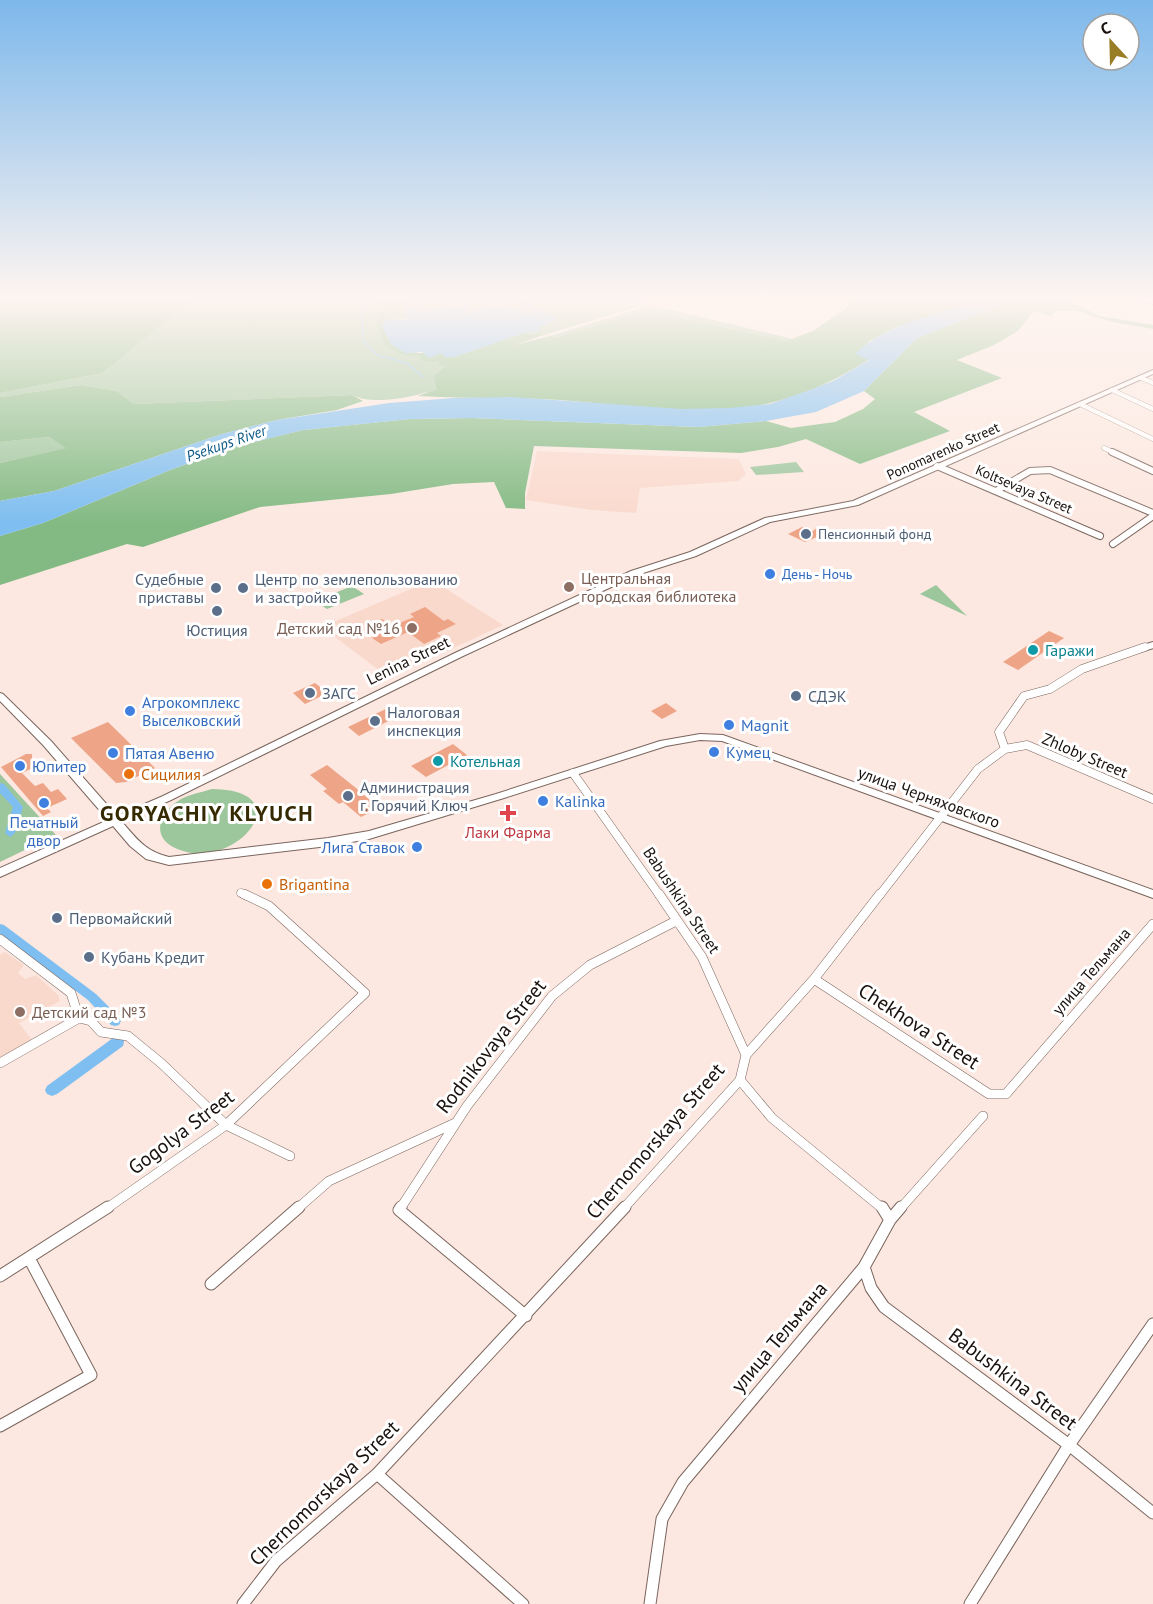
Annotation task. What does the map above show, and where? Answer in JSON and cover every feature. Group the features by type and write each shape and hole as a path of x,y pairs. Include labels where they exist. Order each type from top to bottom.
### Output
{"street":[{"name":"Ponomarenko Street","path":"841,507 1151,373"},
{"path":"1141,378 1153,383"},
{"path":"1112,390 1153,409"},
{"path":"1080,404 1153,439"},
{"path":"1104,448 1153,471"},
{"name":"Koltsevaya Street","path":"937,466 1100,536"},
{"path":"996,491 1030,471 1050,470 1153,515"},
{"name":"Lenina Street","path":"0,873 114,821 448,659 634,573 693,554 768,520 841,507"},
{"path":"1113,544 1153,515"},
{"path":"1005,749 999,732 1024,696 1050,689 1082,669 1153,645"},
{"path":"0,696 46,743 134,843 150,856 169,861 369,835 573,773"},
{"name":"улица Черняховского","path":"573,773 664,743 694,737 723,738 1153,894"},
{"name":"Zhloby Street","path":"1005,749 1027,745 1153,799"},
{"name":"Chernomorskaya Street","path":"243,1604 276,1561 377,1474 526,1316 740,1080 746,1054 814,979 943,817 978,769 1005,749"},
{"name":"Babushkina Street","path":"573,773 702,957 746,1054"},
{"name":"Gogolya Street","path":"0,1276 135,1190 226,1125 365,993 269,906 241,893"},
{"name":"Rodnikovaya Street","path":"526,1316 399,1210 457,1122 552,996 568,981 590,966 676,921"},
{"name":"улица Тельмана","path":"1006,1094 1153,924"},
{"path":"0,939 70,993 79,1018"},
{"name":"Chekhova Street","path":"814,979 989,1094 1006,1094"},
{"path":"0,1063 79,1018 91,1022 101,1032 128,1036 161,1063 226,1125 290,1156"},
{"path":"740,1080 772,1118 881,1205 890,1220"},
{"name":"улица Тельмана","path":"650,1604 662,1519 683,1482 864,1267 890,1220 984,1116"},
{"path":"212,1284 329,1181 457,1122"},
{"path":"0,1426 91,1375 43,1288 29,1257"},
{"name":"Babushkina Street","path":"864,1267 871,1288 884,1307 1069,1445 1153,1513"},
{"path":"970,1604 1069,1445 1153,1324"},
{"path":"377,1474 524,1604"}],"shaded area":[{"path":"537,451 739,459 746,474 738,481 640,488 636,513 592,510 526,500"},
{"name":"Детский сад №16","path":"432,580 503,625 389,678 326,630 331,623"},
{"name":"Детский сад №3","path":"5,952 24,965 18,973 25,979 36,975 58,995 60,1001 19,1023 32,1040 0,1058 0,955"}],"green space":[{"path":"0,373 103,373 103,373 0,393"},
{"path":"103,373 443,373 437,389 417,395 382,400 371,400 352,395 134,404 117,391 82,385 0,397 0,393"},
{"path":"438,373 845,373 809,391 783,400 744,408 718,410 665,409 560,400 418,396 437,389 434,376"},
{"path":"882,373 989,373 1002,378 914,412 950,431 860,464 806,439 778,447 741,453 534,446 525,493 525,509 506,508 494,482 453,484 391,494 260,507 143,547 127,544 0,585 0,536 43,523 170,470 237,446 303,430 410,419 473,418 698,427 766,421 791,428 835,422 863,409 875,399 864,391"},
{"path":"82,385 117,391 134,404 352,395 363,401 337,410 277,420 222,434 54,491 0,501 0,463 66,448 49,437 0,442 0,397"},
{"path":"49,437 67,448 0,463 0,442"},
{"path":"796,462 804,472 756,475 750,467"},
{"path":"936,585 967,616 920,594"},
{"path":"352,586 364,594 327,609 315,601"},
{"path":"0,774 56,835 0,862"},
{"path":"212,789 239,793 253,802 257,814 251,828 239,840 221,849 201,853 180,850 170,845 164,839 160,826 167,811 181,799"}],"water":[{"name":"Psekups River","path":"847,373 882,373 864,391 816,412 766,421 698,427 473,418 410,419 303,430 237,446 170,470 43,523 0,536 0,501 54,491 222,434 277,420 389,403 454,398 512,397 681,409 729,408 770,404 833,381"}],"building":[{"name":"Пенсионный фонд","path":"802,527 811,532 817,528 826,533 805,542 788,534"},
{"path":"425,607 444,621 448,619 456,624 437,633 441,636 424,644 408,632 381,644 372,638 382,633 370,624 382,619 392,626 414,617 410,614"},
{"name":"Гаражи","path":"1049,631 1064,638 1018,670 1003,662"},
{"name":"ЗАГС","path":"315,683 328,693 305,704 293,693"},
{"path":"666,703 677,711 662,719 651,711"},
{"name":"Налоговая инспекция","path":"392,706 402,714 359,736 348,727"},
{"name":"Пятая Авеню","path":"108,722 155,768 126,782 116,783 71,738"},
{"name":"Котельная","path":"453,744 467,755 426,777 411,766"},
{"path":"26,754 32,754 32,758 39,765 22,773 35,786 43,783 51,792 58,789 67,799 47,808 51,812 43,816 1,767"},
{"name":"Администрация г. Горячий Ключ","path":"327,765 379,808 361,817 343,802 339,804 323,791 327,789 310,775"}],"waterway":[{"path":"418,373 423,377"},
{"path":"0,786 18,807 10,833"},
{"path":"0,928 92,997 115,1021"},
{"path":"52,1090 118,1042"}],"place":[{"name":"Пенсионный фонд","path":"806,534"},
{"name":"День - Ночь","path":"770,574"},
{"name":"Центральная городская библиотека","path":"569,587"},
{"name":"Судебные приставы","path":"216,588"},
{"name":"Центр по землепользованию и застройке","path":"243,588"},
{"name":"Юстиция","path":"217,611"},
{"name":"Детский сад №16","path":"412,628"},
{"name":"Гаражи","path":"1033,650"},
{"name":"ЗАГС","path":"310,693"},
{"name":"СДЭК","path":"796,696"},
{"name":"Агрокомплекс Выселковский","path":"130,711"},
{"name":"Налоговая инспекция","path":"375,721"},
{"name":"Magnit","path":"729,725"},
{"name":"Кумец","path":"714,752"},
{"name":"Пятая Авеню","path":"113,753"},
{"name":"Котельная","path":"438,761"},
{"name":"Юпитер","path":"20,766"},
{"name":"Сицилия","path":"129,774"},
{"name":"Администрация г. Горячий Ключ","path":"348,796"},
{"name":"Kalinka","path":"543,801"},
{"name":"Печатный двор","path":"44,803"},
{"name":"Лаки Фарма","path":"508,813"},
{"name":"Лига Ставок","path":"417,847"},
{"name":"Brigantina","path":"267,884"},
{"name":"Первомайский","path":"57,918"},
{"name":"Кубань Кредит","path":"89,957"},
{"name":"Детский сад №3","path":"20,1012"}],"district":[{"name":"GORYACHIY KLYUCH","path":"207,813"}]}
